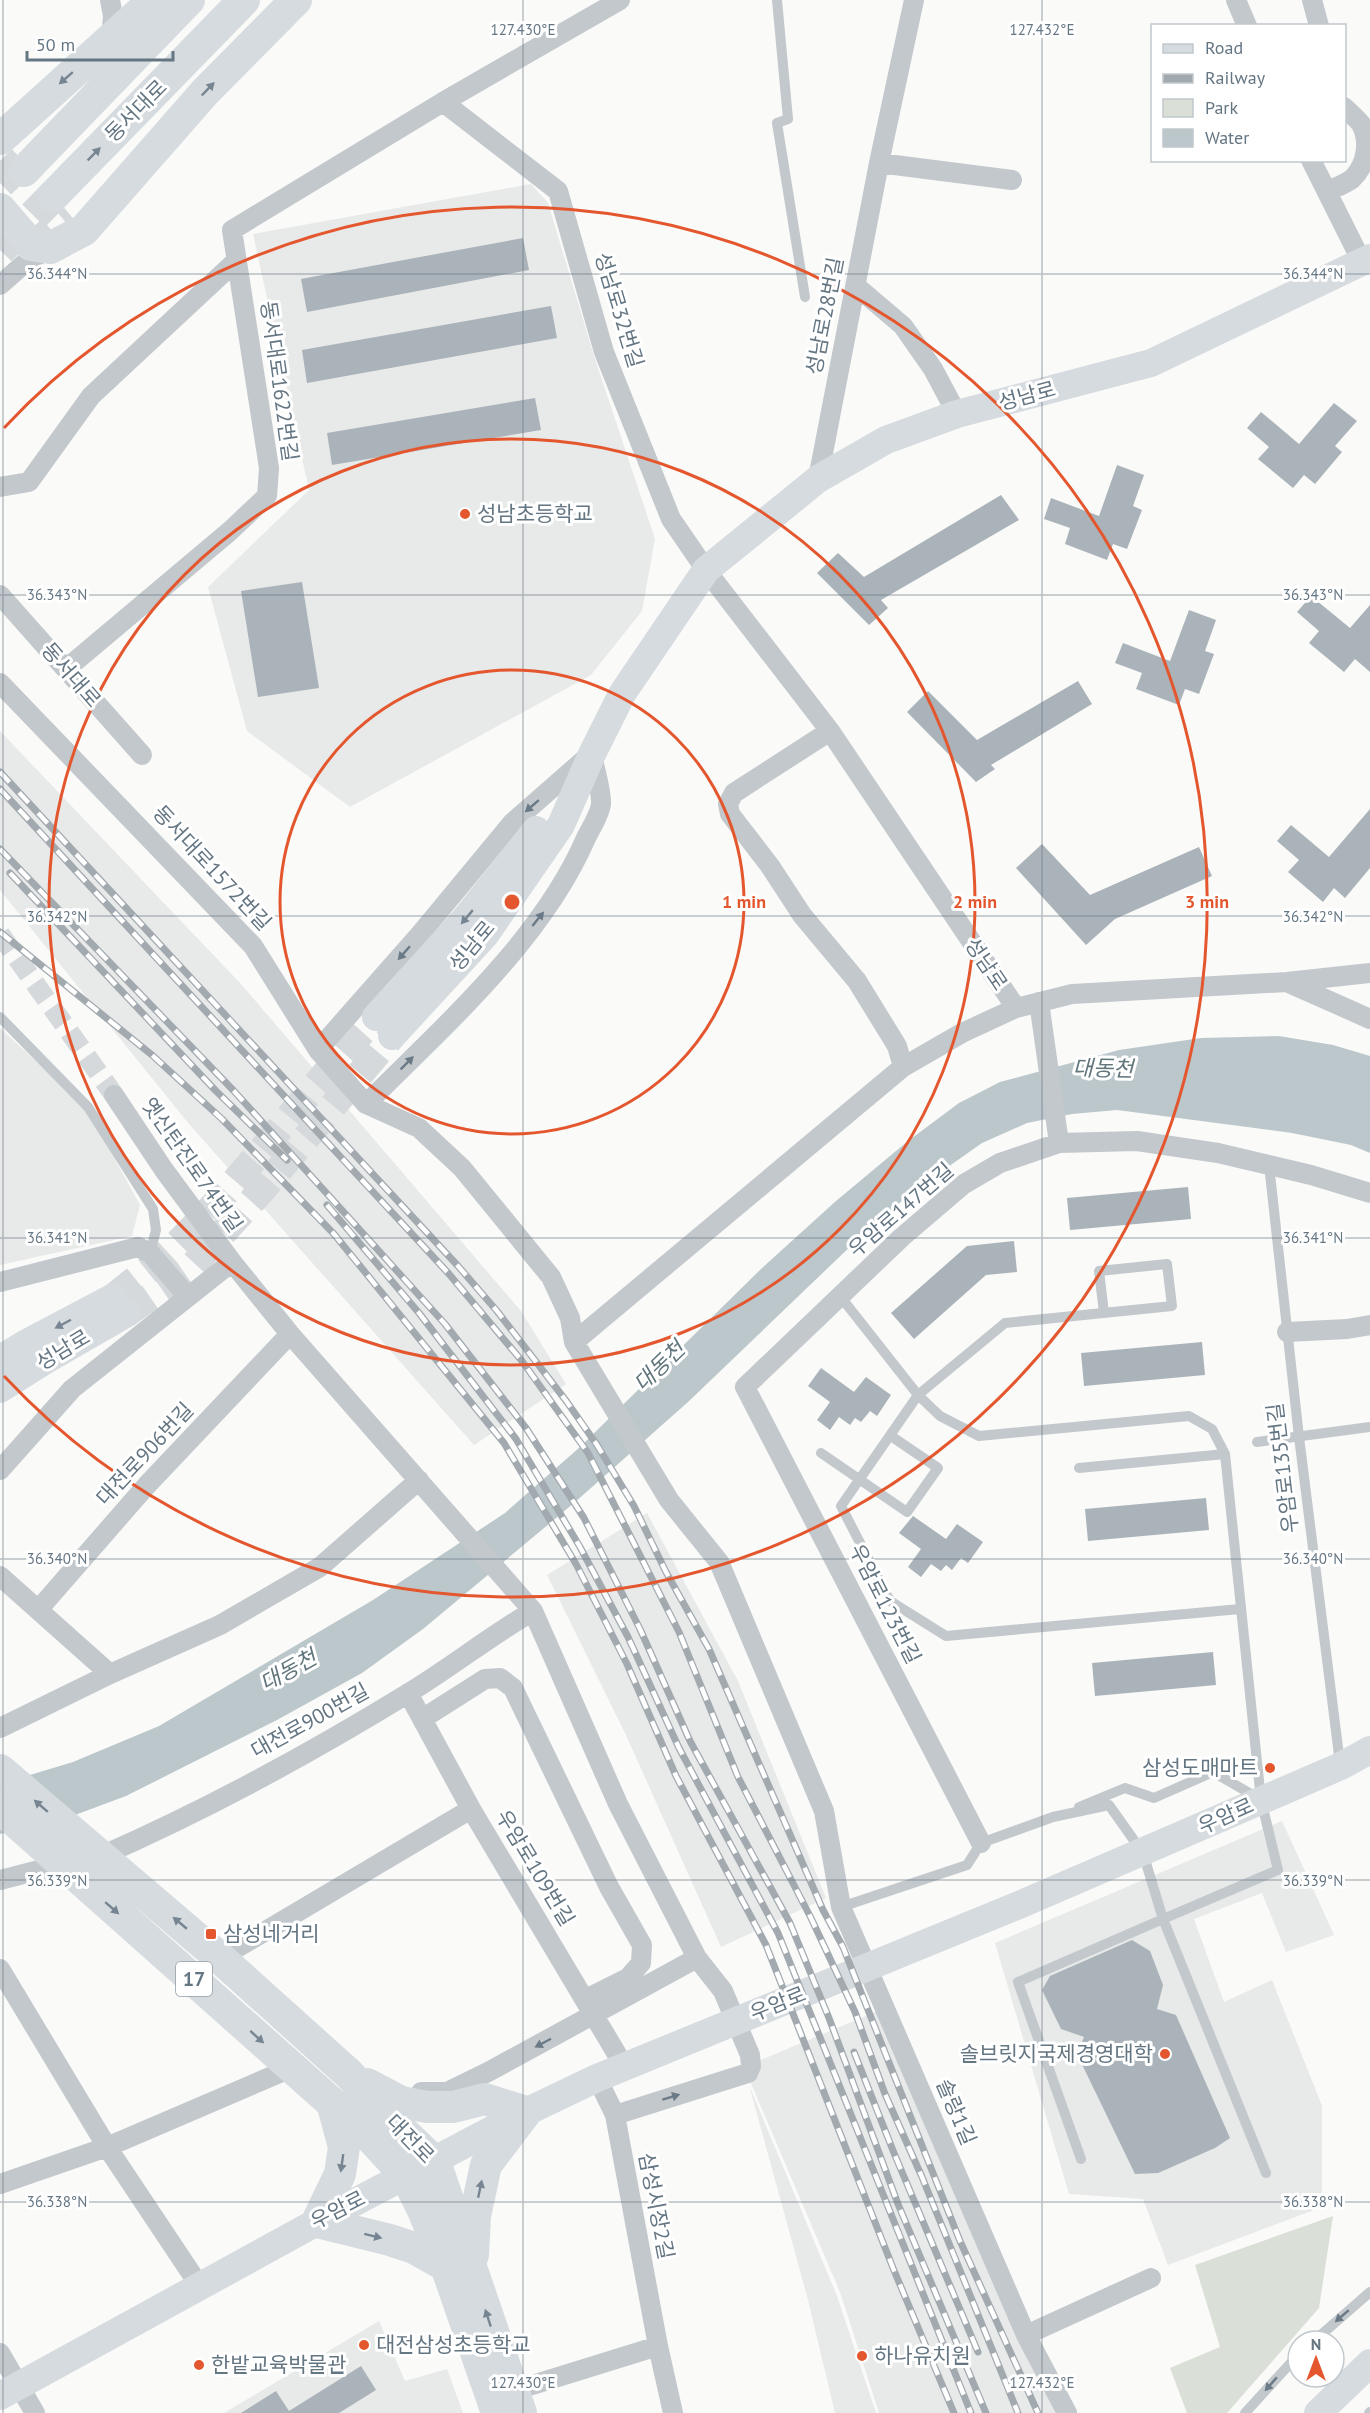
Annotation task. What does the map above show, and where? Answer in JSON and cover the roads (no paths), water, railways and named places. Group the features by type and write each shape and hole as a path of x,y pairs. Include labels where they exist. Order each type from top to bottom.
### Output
{"main road":[{"name":"동서대로","path":"28,162 157,15 189,0"},
{"path":"0,209 30,245 50,248 84,230 205,92 296,0"},
{"name":"동서대로","path":"62,206 234,10"},
{"path":"0,140 111,40 157,15"},
{"name":"성남로","path":"384,1026 465,919 550,813 592,754 622,694 706,570 818,479 886,440 957,414 1151,363 1366,260"},
{"name":"성남로","path":"0,1359 25,1344 121,1305 49,1358 0,1389"},
{"name":"우암로","path":"9,2391 317,2222 435,2162 526,2112 597,2078 1143,1853 1341,1766 1370,1750"},
{"path":"0,1770 75,1855"},
{"name":"17","path":"0,1808 75,1855"},
{"name":"대전로","path":"75,1855 220,1958 349,2074 435,2162 459,2267 510,2406"},
{"name":"대전로","path":"75,1855 190,1976 369,2136 406,2176 422,2208 459,2267"},
{"path":"333,2106 344,2147 343,2156 340,2174 317,2222 390,2240 459,2267 475,2216 486,2165 526,2112 485,2099 453,2108 427,2107 401,2102 349,2074"},
{"path":"1318,2413 1370,2363"}],"street":[{"path":"110,0 113,16 111,40"},
{"name":"동서대로1622번길","path":"66,669 230,531 267,496 269,468 232,230 443,102 621,0"},
{"name":"성남로28번길","path":"818,479 879,162 914,0"},
{"path":"1236,0 1246,24"},
{"path":"1312,0 1318,24"},
{"name":"성남로32번길","path":"443,102 558,191 604,352 670,519 706,570"},
{"path":"1327,191 1350,180 1360,170 1367,154 1368,138 1361,124 1346,109"},
{"path":"879,162 1012,180"},
{"path":"1312,162 1366,260"},
{"path":"0,285 25,263 50,248"},
{"path":"0,487 29,482 91,396 236,261"},
{"path":"856,286 903,326 933,369 957,414"},
{"name":"성남로","path":"706,570 830,731 1016,1008"},
{"name":"동서대로","path":"0,595 141,755"},
{"name":"동서대로1572번길","path":"0,683 253,946 318,1050 366,1104"},
{"path":"830,731 734,793 728,804 729,813 770,866 802,915 857,981 897,1046 903,1067"},
{"path":"318,1050 421,933 512,823 592,754"},
{"path":"366,1104 455,1015 509,955 546,909 574,866 601,804 592,754"},
{"path":"578,1349 903,1067 962,1033 1016,1008 1072,994 1287,982 1370,973"},
{"path":"1287,982 1369,1019"},
{"path":"1039,1002 1059,1143"},
{"name":"옛신탄진로74번길","path":"114,1095 164,1170 232,1262"},
{"name":"솔랑1길","path":"366,1104 419,1128 462,1168 551,1277 570,1318 578,1349 669,1500 719,1562 824,1811 841,1907 1026,2335 1067,2413"},
{"name":"우암로147번길","path":"745,1387 902,1237 964,1184 1000,1163 1059,1143 1137,1141 1218,1154 1311,1175 1370,1194"},
{"path":"0,1282 138,1247 150,1253 188,1297"},
{"path":"0,1470 72,1389 232,1262 290,1334 533,1611 618,1804 697,1958 723,1991 750,2055 751,2066 748,2073 615,2115"},
{"path":"1287,1332 1347,1329 1370,1325"},
{"name":"대전로906번길","path":"38,1610 147,1485 290,1334"},
{"name":"우암로123번길","path":"745,1387 981,1843"},
{"path":"0,1728 110,1674 220,1625 320,1567 419,1480"},
{"path":"0,1576 110,1674"},
{"name":"대전로900번길","path":"0,1880 43,1869 75,1855 152,1834 309,1751 408,1693 533,1611"},
{"path":"378,2090 447,2092 488,2072 590,2007 628,1978 641,1962 642,1946 609,1887 513,1688 500,1678 485,1679 422,1719"},
{"name":"우암로109번길","path":"408,1693 471,1809 624,2066"},
{"path":"220,1958 471,1809"},
{"path":"590,2007 697,1958"},
{"path":"0,1970 107,2147 199,2285"},
{"path":"0,2184 107,2147 291,2068"},
{"name":"삼성시장2길","path":"597,2078 615,2115 658,2346 673,2413"},
{"path":"1026,2335 1151,2278"},
{"path":"510,2406 658,2346"},
{"path":"0,2353 9,2391 35,2413"}],"lane":[{"path":"777,0 788,119 777,123 805,297"},
{"path":"0,1017 88,1107 153,1209 156,1230 150,1253"},
{"name":"우암로135번길","path":"1269,1165 1299,1437 1341,1766"},
{"path":"1104,1313 1099,1271 1167,1264 1172,1306 1104,1313 1005,1323 918,1395 841,1506 890,1601 946,1636 1240,1609"},
{"path":"840,1296 918,1395 940,1416 979,1436 1189,1416 1212,1430 1226,1454 1261,1800 1278,1870 1018,1982 1081,2158"},
{"path":"1257,1442 1370,1427"},
{"path":"821,1453 907,1512 938,1468 891,1436"},
{"path":"1079,1468 1226,1454"},
{"path":"841,1907 967,1864 981,1843 1125,1788 1154,1798 1213,1772 1261,1800"},
{"path":"1053,1817 1108,1805 1143,1853 1163,1919 1266,2173"},
{"path":"1328,2329 1370,2292"},
{"path":"1245,2413 1286,2368"}],"water":[{"name":"대동천","path":"1279,1036 1333,1045 1370,1056 1370,1153 1351,1145 1292,1133 1117,1110 1072,1114 1027,1123 982,1143 911,1193 856,1241 688,1402 574,1503 423,1629 362,1673 277,1720 126,1796 75,1815 0,1834 0,1784 73,1762 159,1726 373,1600 505,1513 580,1447 761,1269 836,1201 908,1141 959,1103 1000,1082 1119,1050 1201,1038"}],"tunnel":[{"path":"0,183 31,153"},
{"path":"0,250 53,196"},
{"path":"28,252 71,216"},
{"path":"0,934 114,1095"},
{"path":"114,1297 167,1254 201,1219 376,1017"},
{"path":"127,1313 189,1270 262,1190 392,1036"}],"railway":[{"path":"0,772 458,1266 497,1311 597,1445 634,1506 666,1572 709,1649 823,1910 843,1947 960,2241 1038,2413"},
{"path":"0,789 449,1274 522,1361 588,1453 679,1632 738,1777 811,1918 855,2012 885,2094 922,2177 1018,2413"},
{"path":"0,849 234,1091 445,1324 526,1428 584,1518 640,1629 690,1741 790,1923 829,2018 898,2204 986,2413"},
{"path":"10,873 216,1091 287,1160"},
{"path":"0,932 152,1055 222,1119 334,1234 504,1443 576,1564 627,1664 676,1776 766,1945 893,2268 954,2413"},
{"path":"327,1205 419,1313 516,1439 580,1547 628,1637 679,1748 778,1933 971,2413"},
{"path":"854,2052 978,2352"}],"place":[{"name":"성남초등학교","path":"465,514"},
{"name":"삼성도매마트","path":"1270,1768"},
{"name":"삼성네거리","path":"211,1934"},
{"name":"솔브릿지국제경영대학","path":"1165,2054"},
{"name":"대전삼성초등학교","path":"364,2345"},
{"name":"하나유치원","path":"862,2356"},
{"name":"한밭교육박물관","path":"199,2365"}]}
